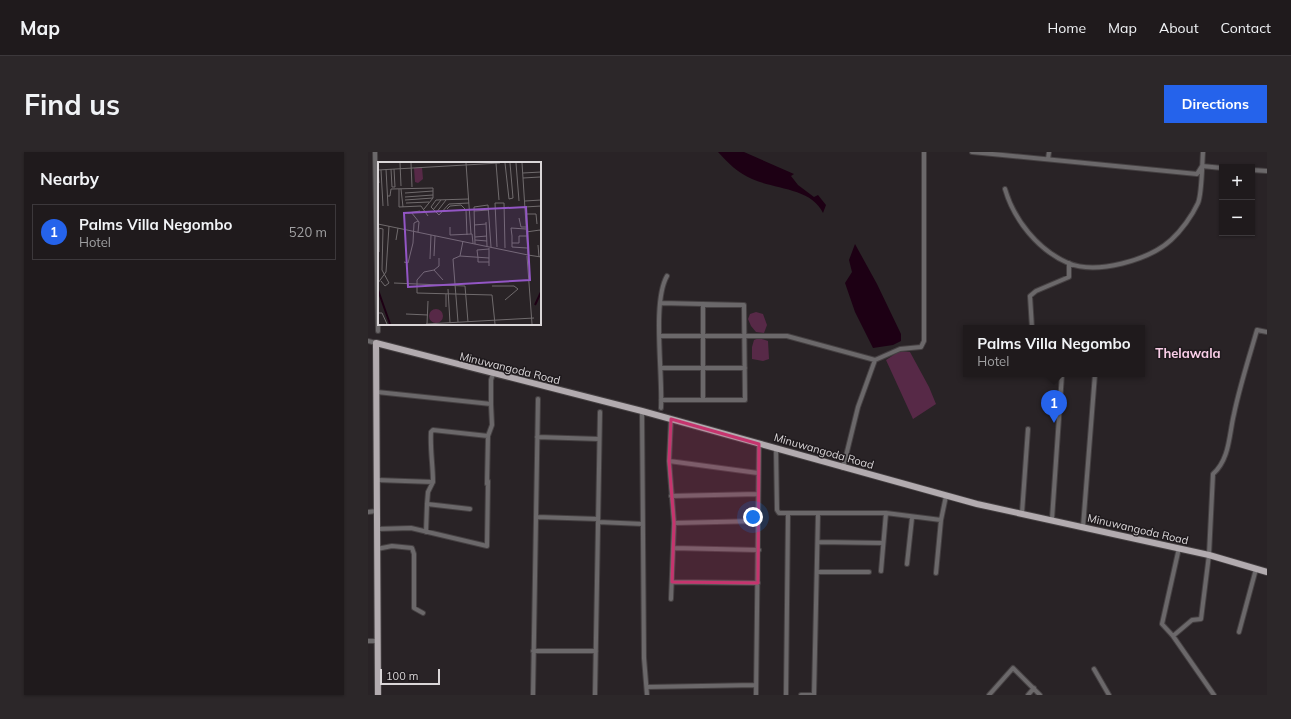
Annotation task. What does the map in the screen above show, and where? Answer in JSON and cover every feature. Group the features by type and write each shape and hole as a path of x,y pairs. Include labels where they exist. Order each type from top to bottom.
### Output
{"main road":[{"name":"Minuwangoda Road","path":"376,343 642,411 946,496 1209,555 1267,572"},
{"path":"376,343 378,695"}],"street":[{"path":"374,152 378,331"},
{"path":"660,336 787,336 875,360 900,349 921,347 924,342 924,152"},
{"path":"972,152 1197,174 1202,166"},
{"path":"1048,159 1049,152"},
{"path":"1005,189 1010,205 1025,228 1044,249 1069,263 1088,266 1114,266 1148,255 1171,240 1199,202 1203,152"},
{"path":"1202,166 1219,168"},
{"path":"1255,170 1267,171"},
{"path":"1032,325 1030,296 1036,291 1069,277 1069,263"},
{"path":"661,408 661,303 662,285 667,276"},
{"path":"661,303 744,305 745,336 745,400 661,400"},
{"path":"703,304 703,400"},
{"path":"1173,636 1192,620 1201,619 1209,555 1213,474 1220,468 1230,438 1233,415 1257,330 1267,332"},
{"path":"368,341 376,343"},
{"path":"843,468 858,407 875,360"},
{"path":"661,368 745,368"},
{"path":"377,529 411,528 487,546 488,436 492,425 491,380 493,374"},
{"path":"1052,519 1062,377"},
{"path":"1083,526 1095,377"},
{"path":"377,392 491,404"},
{"path":"533,695 538,399"},
{"path":"642,411 644,658 647,695"},
{"path":"595,695 600,412"},
{"path":"671,419 669,461 674,523 671,599"},
{"path":"1022,513 1028,429"},
{"path":"426,532 428,492 433,482 433,461 430,432 433,430 488,436"},
{"path":"537,437 599,439"},
{"path":"756,695 759,550 759,444"},
{"path":"776,448 777,510 782,515 886,513 912,518 942,520"},
{"path":"669,461 758,473"},
{"path":"487,484 488,465"},
{"path":"377,480 433,482"},
{"path":"671,496 758,494"},
{"path":"936,573 946,496"},
{"path":"427,504 470,508"},
{"path":"368,512 377,511"},
{"path":"881,571 886,513"},
{"path":"786,695 788,514"},
{"path":"801,695 814,695 818,514"},
{"path":"536,517 643,524"},
{"path":"907,564 912,518"},
{"path":"674,523 758,521"},
{"path":"818,542 884,543"},
{"path":"377,549 392,546 408,546 412,548 414,554 414,608 423,614"},
{"path":"673,548 759,550"},
{"path":"1179,548 1162,624 1173,636 1214,695"},
{"path":"1239,632 1256,569"},
{"path":"817,572 869,572"},
{"path":"672,582 758,583"},
{"path":"368,641 378,641"},
{"path":"534,651 596,652"},
{"path":"989,695 1014,668 1040,695"},
{"path":"1094,669 1109,695"},
{"path":"646,687 756,684"},
{"path":"1028,695 1034,688"}],"highlighted area":[{"path":"671,419 759,444 758,583 672,582 674,523 669,461"}],"shaded area":[{"path":"718,152 744,152 794,174 791,176 798,185 814,197 818,195 826,205 823,213 818,205 802,194 747,177"},
{"path":"855,244 877,284 901,334 901,341 893,345 873,348 855,312 845,283 852,272 849,260"},
{"path":"756,312 763,314 767,325 764,333 756,332 748,319 750,314"},
{"path":"759,338 768,341 769,359 763,361 752,359 752,347 754,340"},
{"path":"896,351 910,352 929,387 936,404 913,419 886,360 895,354"}],"place":[{"name":"Palms Villa Negombo","path":"1054,423"}],"district":[{"name":"Thelawala","path":"1188,353"}]}
